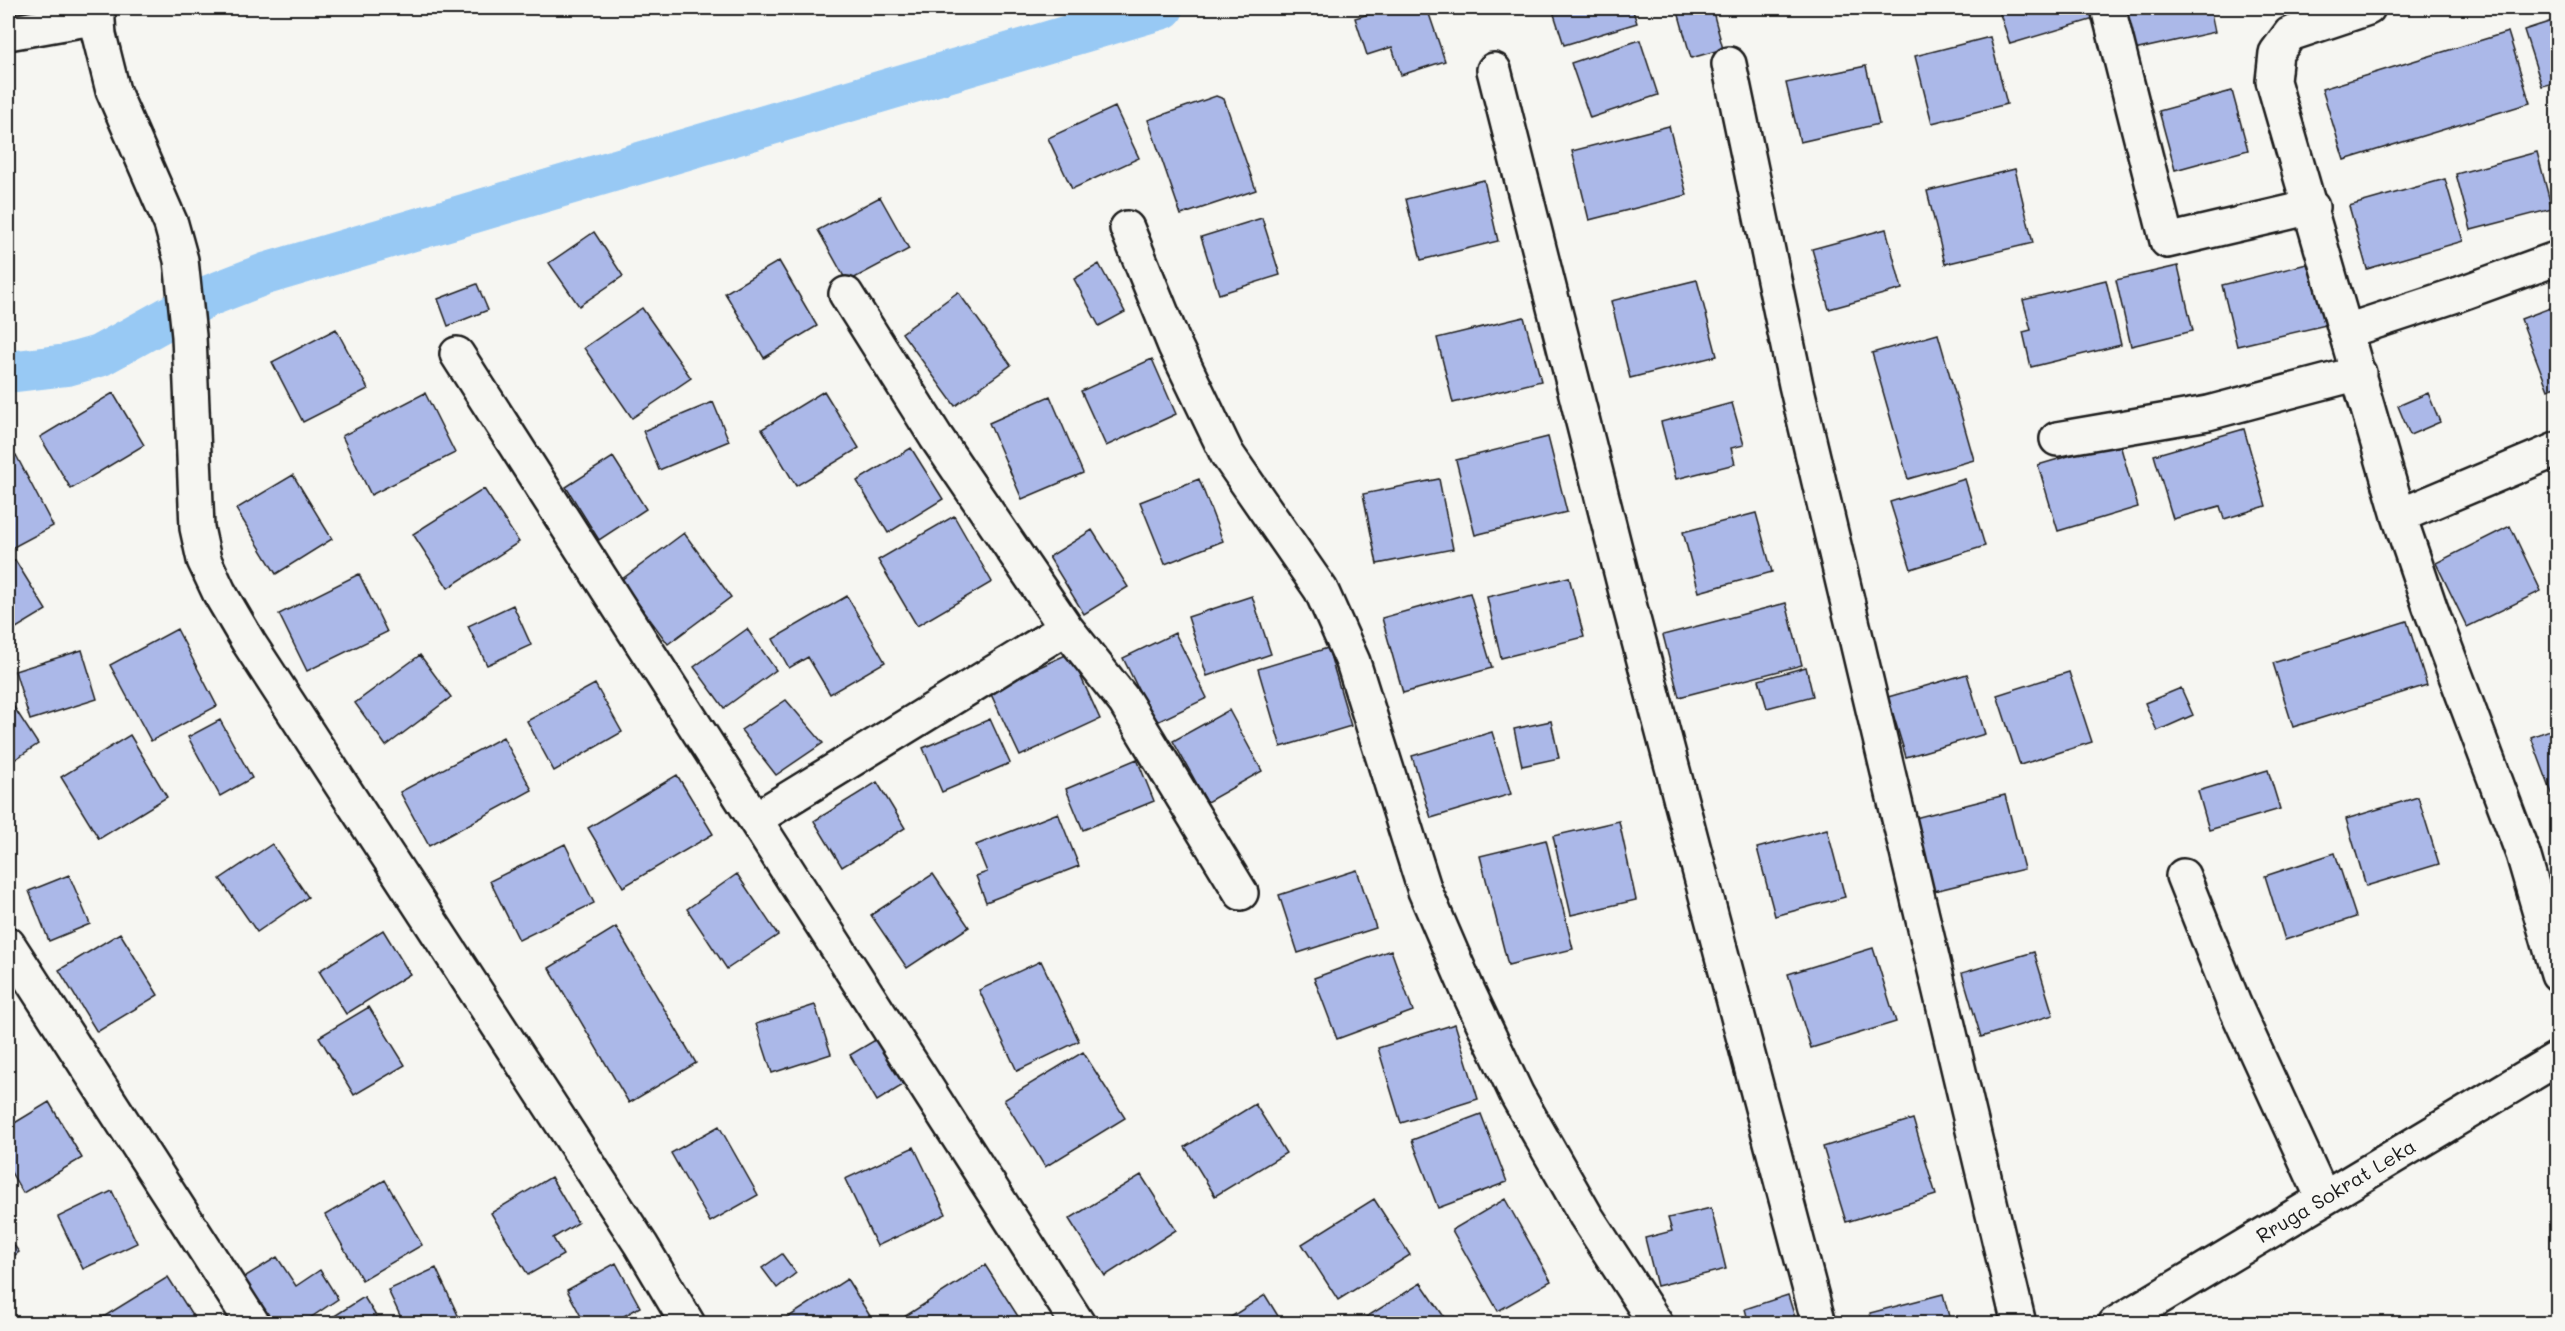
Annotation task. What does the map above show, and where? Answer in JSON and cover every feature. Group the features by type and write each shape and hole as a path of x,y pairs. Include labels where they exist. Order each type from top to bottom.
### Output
{"street":[{"path":"2108,8 2167,241 2312,207"},
{"path":"2368,8 2290,34 2276,54 2273,81 2279,107 2312,207 2399,516 2430,606 2523,854 2558,974"},
{"path":"8,33 97,12 99,35 113,91 171,224 181,260 189,336 197,528 204,560 219,592 262,663 641,1245 688,1323"},
{"path":"1729,64 1796,385 2019,1323"},
{"path":"1494,70 1627,596 1819,1323"},
{"path":"1127,228 1175,346 1227,454 1321,590 1353,662 1425,891 1468,991 1517,1095 1586,1216 1656,1323"},
{"path":"2347,331 2558,258"},
{"path":"846,294 936,437 1066,628 1125,702 1241,893"},
{"path":"457,354 757,818 1078,1323"},
{"path":"2057,439 2208,413 2359,374"},
{"path":"2399,516 2558,449"},
{"path":"757,818 1066,628"},
{"path":"2183,876 2234,1004 2323,1198"},
{"path":"8,944 253,1323"},
{"name":"Rruga Sokrat Leka","path":"2115,1323 2558,1058"}],"building":[{"path":"1389,8 1427,8 1445,61 1401,75 1392,47 1367,55 1355,18"},
{"path":"1552,8 1632,8 1637,23 1564,45"},
{"path":"1677,8 1712,8 1723,49 1691,58"},
{"path":"1998,8 2091,8 2094,19 2010,44"},
{"path":"2124,8 2210,8 2215,32 2134,50"},
{"path":"2558,19 2558,82 2542,86 2524,30"},
{"path":"2508,32 2530,103 2344,160 2322,89"},
{"path":"1990,37 2007,104 1932,123 1915,56"},
{"path":"1640,40 1658,95 1590,118 1571,63"},
{"path":"1866,66 1879,124 1800,142 1786,83"},
{"path":"2232,91 2248,150 2175,170 2159,111"},
{"path":"1216,96 1224,99 1256,190 1181,215 1148,120"},
{"path":"1115,107 1139,158 1072,189 1048,138"},
{"path":"1669,126 1687,195 1589,220 1572,151"},
{"path":"2537,152 2552,209 2471,230 2456,174"},
{"path":"2015,169 2033,243 1945,264 1927,191"},
{"path":"2445,179 2463,241 2367,269 2349,206"},
{"path":"1484,180 1498,241 1421,260 1406,199"},
{"path":"880,197 909,249 847,282 818,230"},
{"path":"1262,218 1280,275 1219,294 1201,237"},
{"path":"1886,229 1902,289 1829,309 1812,249"},
{"path":"594,232 623,276 579,306 549,263"},
{"path":"779,261 817,326 764,358 725,293"},
{"path":"2311,263 2326,325 2237,346 2222,285"},
{"path":"1099,264 1125,312 1099,326 1074,279"},
{"path":"2178,266 2193,331 2131,346 2116,280"},
{"path":"1697,280 1717,356 1630,378 1611,301"},
{"path":"2106,280 2121,345 2031,367 2023,332 2031,330 2023,300"},
{"path":"477,284 488,310 448,326 438,299"},
{"path":"958,292 1011,365 955,406 902,333"},
{"path":"2558,305 2558,386 2548,390 2521,319"},
{"path":"642,308 691,378 632,418 584,348"},
{"path":"1524,317 1541,381 1453,403 1437,338"},
{"path":"336,329 368,389 303,422 272,362"},
{"path":"1938,334 1974,460 1908,479 1872,353"},
{"path":"1152,359 1176,414 1106,446 1081,391"},
{"path":"824,391 859,448 796,486 762,429"},
{"path":"113,393 144,445 71,489 40,437"},
{"path":"425,393 455,453 371,495 342,436"},
{"path":"2428,393 2440,422 2410,435 2398,406"},
{"path":"1050,396 1083,473 1022,499 989,423"},
{"path":"713,402 729,441 659,470 643,431"},
{"path":"1732,403 1744,445 1731,448 1735,464 1676,479 1661,422"},
{"path":"2244,429 2266,506 2224,519 2220,506 2173,519 2154,455"},
{"path":"1548,437 1567,512 1475,535 1456,460"},
{"path":"2119,441 2138,507 2058,531 2038,465"},
{"path":"911,448 943,499 888,533 857,481"},
{"path":"16,455 53,526 8,550 8,459"},
{"path":"613,457 646,509 599,540 566,487"},
{"path":"293,475 332,539 276,574 236,509"},
{"path":"1199,479 1223,541 1165,564 1140,502"},
{"path":"1439,479 1453,549 1377,564 1363,494"},
{"path":"1965,479 1985,546 1911,569 1890,502"},
{"path":"484,489 519,542 448,588 413,534"},
{"path":"1756,513 1772,572 1699,592 1683,532"},
{"path":"954,516 992,582 917,626 878,560"},
{"path":"2510,526 2541,591 2467,627 2436,563"},
{"path":"1092,530 1128,587 1084,614 1049,557"},
{"path":"684,533 731,597 668,644 621,580"},
{"path":"15,560 46,610 8,633 8,564"},
{"path":"359,574 387,632 307,671 279,614"},
{"path":"1569,577 1584,637 1501,658 1487,597"},
{"path":"1470,593 1492,668 1403,693 1382,618"},
{"path":"847,596 885,662 830,694 808,657 789,668 773,639"},
{"path":"1252,596 1271,654 1207,676 1188,617"},
{"path":"1786,603 1802,665 1679,697 1663,635"},
{"path":"513,605 531,645 487,665 468,626"},
{"path":"2407,621 2427,685 2293,727 2273,663"},
{"path":"177,629 217,706 151,741 110,665"},
{"path":"747,629 776,670 724,708 694,667"},
{"path":"1175,633 1207,698 1155,723 1123,658"},
{"path":"1328,648 1351,726 1281,747 1258,669"},
{"path":"82,650 97,699 30,720 15,671"},
{"path":"1070,653 1100,719 1020,756 989,690"},
{"path":"420,655 451,697 386,746 355,703"},
{"path":"1806,667 1813,696 1767,708 1759,680"},
{"path":"2069,672 2092,742 2020,765 1997,695"},
{"path":"1967,674 1985,734 1906,757 1888,697"},
{"path":"595,684 622,732 554,771 527,721"},
{"path":"2181,688 2193,715 2157,731 2145,703"},
{"path":"8,698 38,744 8,764"},
{"path":"786,700 823,743 776,775 741,730"},
{"path":"1229,710 1262,771 1207,802 1173,741"},
{"path":"990,719 1010,763 942,792 923,748"},
{"path":"220,720 252,778 220,796 188,737"},
{"path":"1551,721 1559,758 1522,766 1514,729"},
{"path":"2558,727 2558,807 2557,807 2531,737"},
{"path":"1492,732 1511,794 1431,818 1412,756"},
{"path":"130,735 167,797 99,839 61,777"},
{"path":"503,737 532,790 429,846 400,792"},
{"path":"1137,759 1154,801 1083,830 1066,789"},
{"path":"2268,770 2280,809 2209,830 2198,791"},
{"path":"677,775 713,834 623,887 588,828"},
{"path":"877,782 905,828 842,867 814,821"},
{"path":"2005,795 2024,869 1930,892 1911,819"},
{"path":"2418,797 2439,864 2366,886 2346,819"},
{"path":"1058,813 1079,866 986,902 976,876 987,872 976,845"},
{"path":"1619,821 1636,900 1571,915 1553,836"},
{"path":"1827,829 1845,897 1775,916 1757,848"},
{"path":"1546,840 1573,949 1508,965 1480,856"},
{"path":"272,844 308,897 257,932 220,879"},
{"path":"565,844 594,903 519,940 490,881"},
{"path":"2335,853 2356,917 2285,940 2265,876"},
{"path":"1357,870 1376,928 1298,953 1279,895"},
{"path":"737,874 778,935 727,969 687,909"},
{"path":"933,874 969,927 907,968 871,915"},
{"path":"69,875 90,924 49,941 29,891"},
{"path":"616,927 696,1063 629,1103 549,968"},
{"path":"383,930 410,974 346,1014 319,971"},
{"path":"120,933 158,995 97,1032 59,970"},
{"path":"1873,948 1896,1022 1811,1048 1788,974"},
{"path":"1391,950 1413,1011 1337,1039 1314,978"},
{"path":"2034,952 2053,1015 1981,1037 1962,973"},
{"path":"1041,961 1079,1041 1017,1071 979,990"},
{"path":"815,1005 831,1054 772,1073 756,1024"},
{"path":"369,1007 405,1065 354,1095 319,1037"},
{"path":"1455,1024 1478,1099 1401,1123 1378,1048"},
{"path":"877,1039 903,1085 877,1101 850,1055"},
{"path":"1083,1052 1125,1118 1045,1167 1004,1100"},
{"path":"49,1102 82,1158 23,1193 8,1167 8,1127"},
{"path":"1255,1104 1286,1153 1215,1196 1185,1147"},
{"path":"1481,1114 1507,1182 1438,1208 1412,1140"},
{"path":"1913,1119 1936,1195 1846,1222 1823,1147"},
{"path":"719,1126 758,1195 710,1222 671,1153"},
{"path":"914,1147 946,1214 877,1246 845,1179"},
{"path":"1141,1175 1176,1230 1105,1276 1069,1219"},
{"path":"551,1177 578,1223 553,1238 563,1255 528,1275 491,1213"},
{"path":"385,1180 422,1245 362,1280 325,1215"},
{"path":"112,1191 137,1243 83,1269 58,1217"},
{"path":"1374,1199 1410,1255 1338,1300 1302,1244"},
{"path":"1505,1199 1551,1281 1498,1311 1452,1230"},
{"path":"1711,1208 1726,1269 1657,1286 1645,1238 1672,1231 1668,1218"},
{"path":"8,1237 19,1252 8,1260"},
{"path":"782,1254 796,1273 777,1288 762,1268"},
{"path":"277,1257 296,1286 320,1270 338,1299 301,1324 270,1324 241,1279"},
{"path":"616,1263 640,1307 610,1324 585,1324 567,1290"},
{"path":"985,1265 1023,1324 908,1324 904,1317"},
{"path":"436,1268 462,1324 404,1324 388,1290"},
{"path":"168,1277 198,1324 103,1324 100,1319"},
{"path":"847,1279 875,1324 791,1324 787,1318"},
{"path":"1421,1283 1449,1324 1355,1324"},
{"path":"1943,1294 1951,1324 1873,1324 1870,1313"},
{"path":"1265,1295 1283,1324 1220,1324"},
{"path":"1788,1295 1797,1324 1749,1324 1745,1309"},
{"path":"364,1297 381,1324 322,1324"}],"waterway":[{"path":"8,372 67,365 99,356 206,297 265,274 1163,8"}]}
